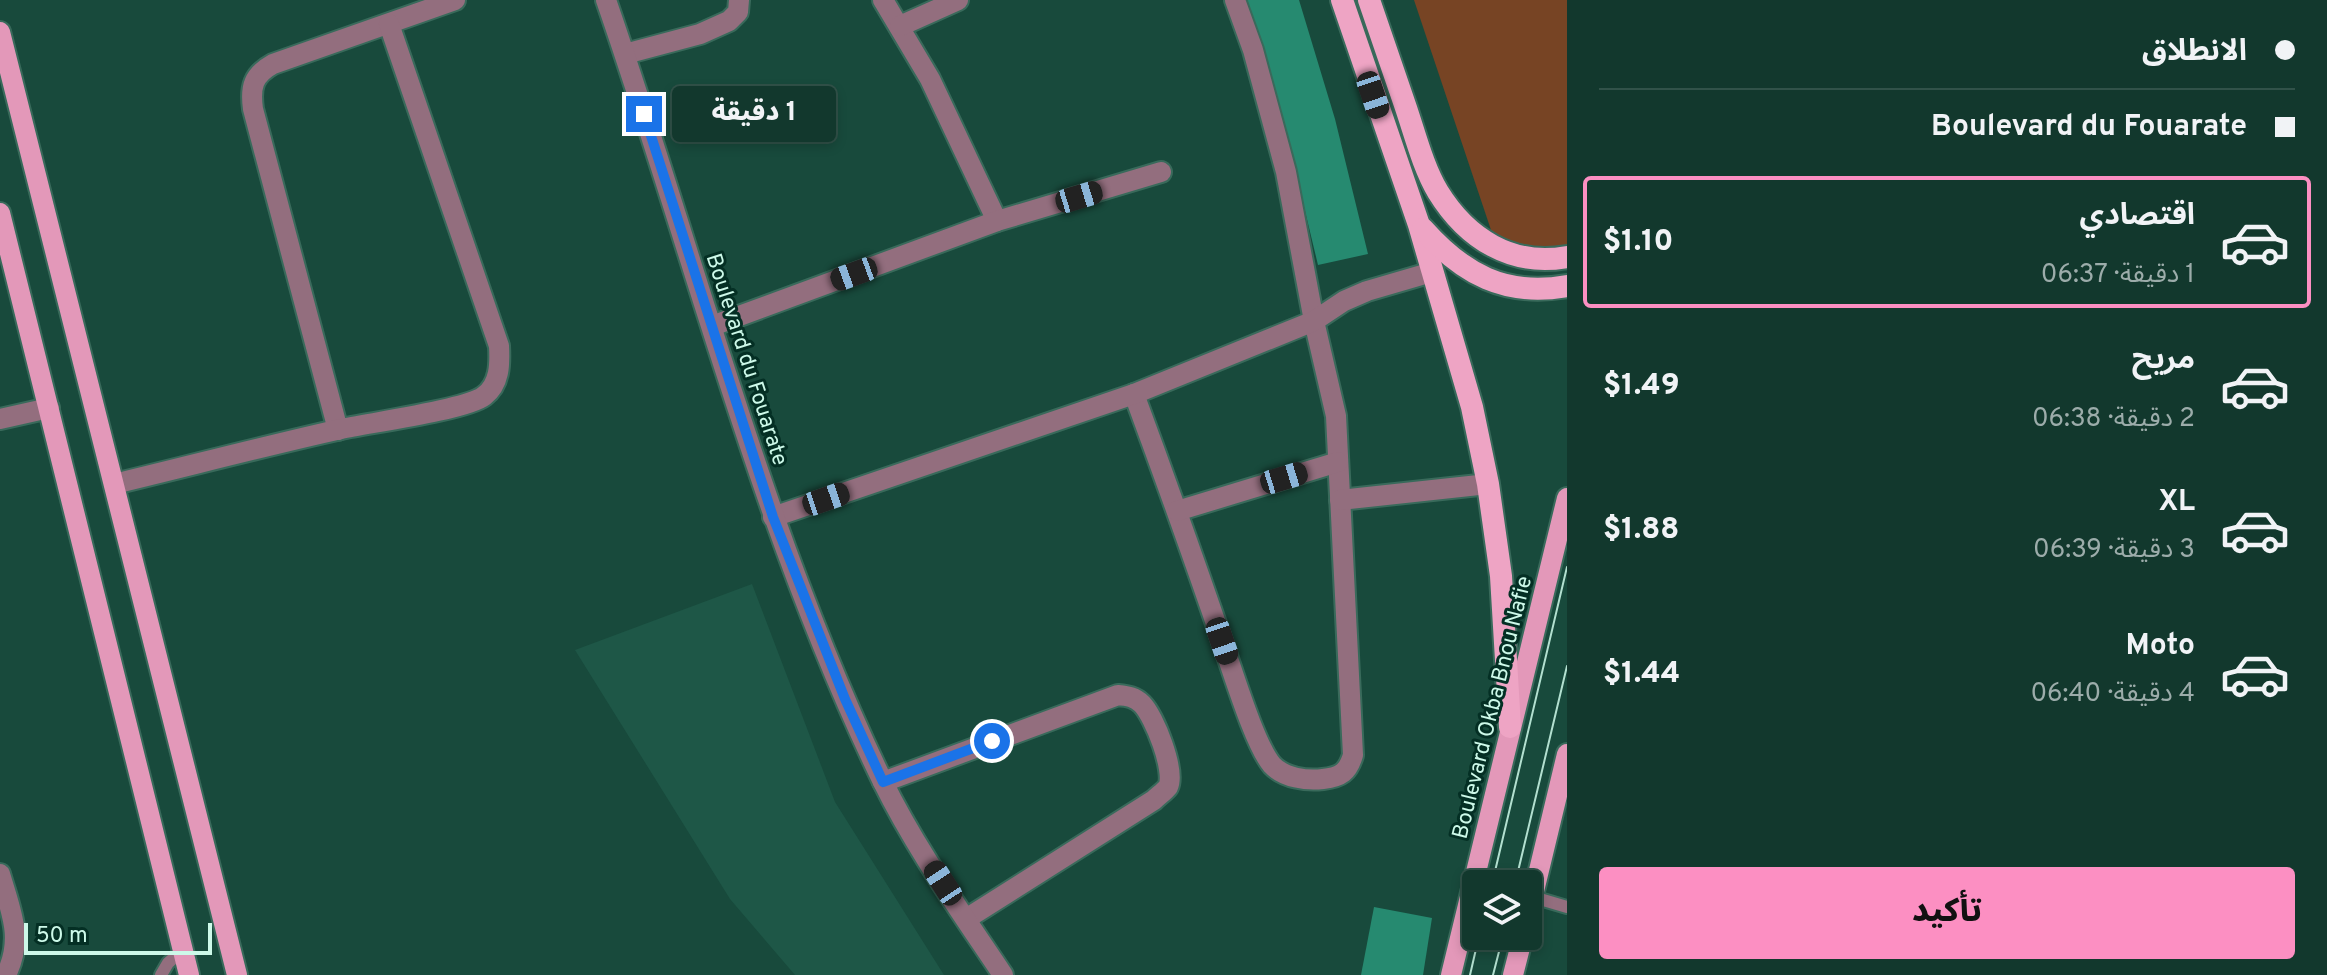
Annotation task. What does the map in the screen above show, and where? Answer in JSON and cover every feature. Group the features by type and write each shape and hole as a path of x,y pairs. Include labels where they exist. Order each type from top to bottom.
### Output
{"highway":[{"path":"1342,0 1458,350 1488,484 1501,576 1510,727"},
{"path":"1369,0 1420,150 1438,192 1475,236 1491,247 1531,260 1567,257"},
{"path":"1419,225 1454,260 1484,277 1524,289 1567,286"}],"main road":[{"path":"0,32 237,975"},
{"path":"0,213 189,975"},
{"name":"Boulevard Okba Bnou Nafie","path":"1451,975 1567,498"},
{"path":"1539,870 1567,754"},
{"path":"1513,975 1519,950"}],"street":[{"path":"338,430 251,95 253,81 261,70 273,64 455,0"},
{"name":"Boulevard du Fouarate","path":"606,0 773,517 845,699 883,782 1003,975"},
{"path":"625,54 718,27 738,12 739,0"},
{"path":"883,0 950,118 997,221"},
{"path":"900,26 958,0"},
{"path":"1134,394 1240,693 1267,758 1280,773 1290,777 1322,779 1343,774 1350,767 1353,755 1336,416 1314,321 1286,172 1253,50 1235,0"},
{"path":"114,484 482,398 494,386 500,361 499,346 389,24"},
{"path":"712,326 997,221 1161,172"},
{"path":"773,517 1134,394 1314,321 1344,301 1367,291 1432,272"},
{"path":"0,419 49,408"},
{"path":"1177,511 1338,462"},
{"path":"1340,500 1488,484"},
{"path":"883,782 1118,695 1131,696 1149,714 1171,773 1168,787 1154,800 966,919"},
{"path":"0,874 16,935 15,957 6,975"}],"lane":[{"path":"1542,907 1567,907"},
{"path":"161,975 168,963 183,950"}],"shaded area":[{"path":"1414,0 1567,0 1567,255 1495,242"},
{"path":"752,584 835,802 944,975 795,975 730,899 575,650"}],"building":[{"path":"1245,0 1299,0 1335,119 1368,254 1318,265 1286,132"},
{"path":"1374,907 1432,918 1423,975 1361,975"}],"tram line":[{"path":"1495,870 1567,567"},
{"path":"1518,870 1567,666"},
{"path":"1470,975 1476,950"},
{"path":"1493,975 1499,950"}],"route":[{"path":"644,114 773,517 845,699 883,782 992,741"}]}
